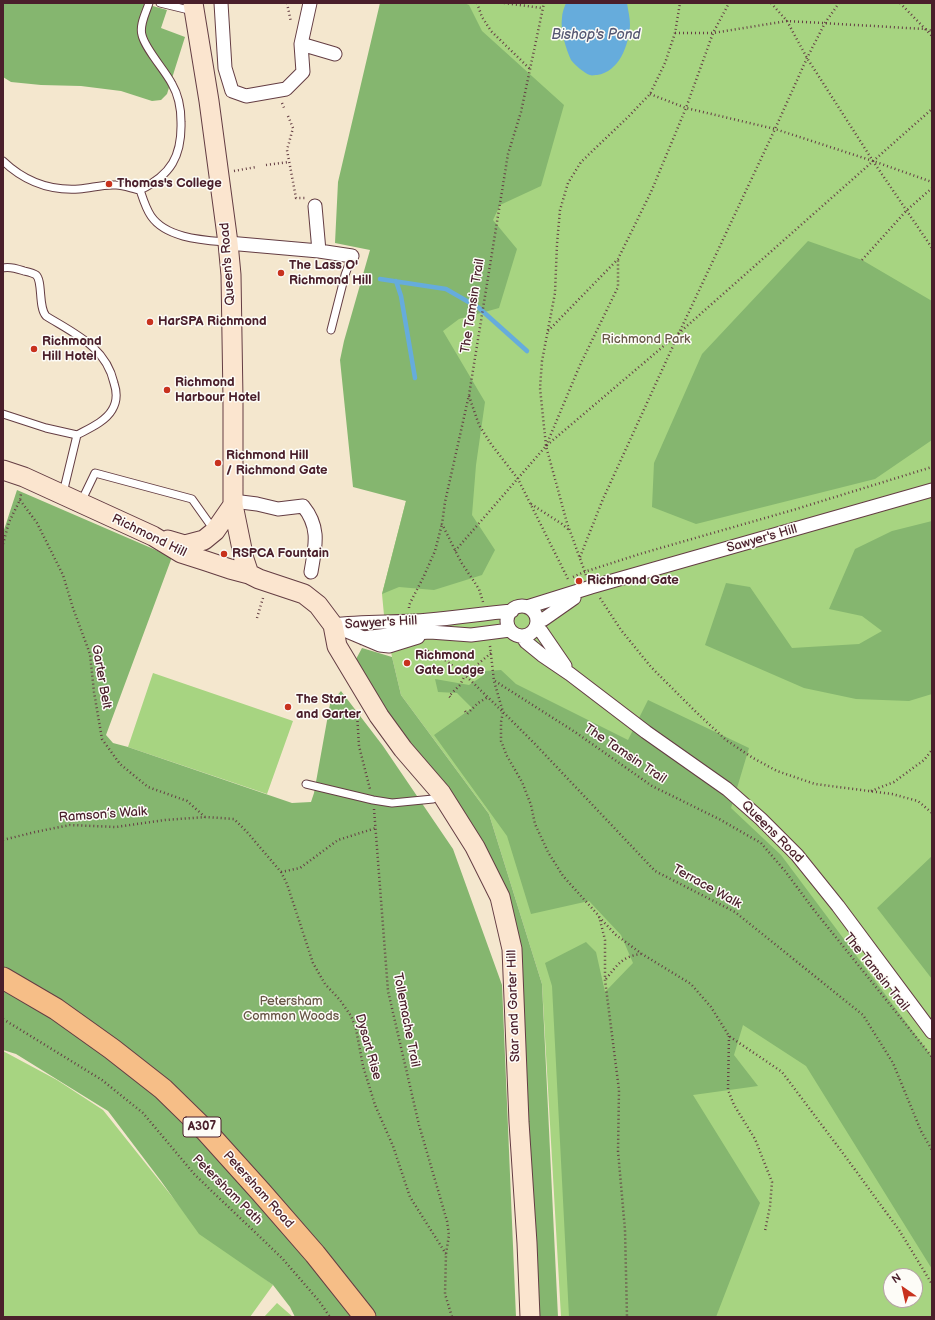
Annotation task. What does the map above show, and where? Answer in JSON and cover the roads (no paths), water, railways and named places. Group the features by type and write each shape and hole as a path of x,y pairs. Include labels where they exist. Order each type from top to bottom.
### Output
{"main road":[{"name":"Queen's Road","path":"193,7 210,100 228,243 233,399 233,503 244,559 249,574"},
{"name":"Richmond Hill","path":"3,470 24,477 154,536 181,553 249,574 259,579 304,594 318,605 333,625"},
{"path":"154,536 185,544 204,540 215,531 233,503"},
{"name":"Star and Garter Hill","path":"333,625 337,646 379,716 403,749 441,793 475,847 500,897 512,949 518,1122 527,1243 530,1317"},
{"name":"Petersham Road","path":"3,978 56,1009 112,1049 163,1089 206,1131 266,1198 315,1254 365,1317"}],"street":[{"path":"221,3 225,68 232,91 246,96 286,89 303,72 301,44 310,3"},
{"path":"301,44 335,54"},
{"path":"315,206 319,250"},
{"path":"228,243 319,250 352,256"},
{"name":"Sawyer's Hill","path":"527,607 932,490"},
{"path":"233,503 257,504 278,509 303,506 313,523 316,540 311,572"},
{"name":"Sawyer's Hill","path":"536,624 562,605 591,588"},
{"path":"527,607 535,614 537,618 536,624 530,634 522,636 513,633 510,630 507,620 512,610 527,607"},
{"name":"Sawyer's Hill","path":"333,625 356,622 385,623 429,620 512,610"},
{"name":"Queens Road","path":"536,624 570,674"},
{"name":"Sawyer's Hill","path":"333,625 380,645 389,646 400,644 430,632 471,635 510,630"},
{"name":"Queens Road","path":"522,636 526,642 542,655 726,789 761,819 797,855 838,906 932,1032"}],"lane":[{"path":"3,161 19,174 36,184 52,188 80,189 107,185 119,185 140,190 152,185 162,177 179,152 181,114 175,90 142,37 142,25 149,3"},
{"path":"160,3 185,10 193,7"},
{"path":"140,190 145,205 151,216 166,230 200,240 228,243"},
{"path":"331,330 345,275 352,256"},
{"path":"3,268 7,267 18,269 35,274 39,279 43,313 79,336 96,349 105,360 116,390 116,400 112,411 106,418 77,435 46,428 3,414"},
{"path":"62,495 77,435"},
{"path":"81,502 95,473 192,499 215,531"},
{"path":"306,784 392,803 433,799 441,793"}],"water":[{"name":"Bishop's Pond","path":"566,3 627,3 630,25 628,41 617,63 605,73 597,75 588,74 571,60 565,45 562,28 562,14"}],"waterway":[{"path":"380,279 446,289 479,308 527,351"},
{"path":"396,281 401,296 415,378"}],"place":[{"name":"Thomas's College","path":"109,184"},
{"name":"The Lass O' Richmond Hill","path":"281,273"},
{"name":"HarSPA Richmond","path":"150,322"},
{"name":"Richmond Hill Hotel","path":"34,349"},
{"name":"Richmond Harbour Hotel","path":"167,390"},
{"name":"Richmond Hill / Richmond Gate","path":"218,463"},
{"name":"RSPCA Fountain","path":"224,554"},
{"name":"Richmond Gate","path":"579,581"},
{"name":"Richmond Gate Lodge","path":"407,663"},
{"name":"The Star and Garter","path":"288,707"}],"park label":[{"name":"Richmond Park","path":"646,340"},
{"name":"Petersham Common Woods","path":"291,1010"}]}
